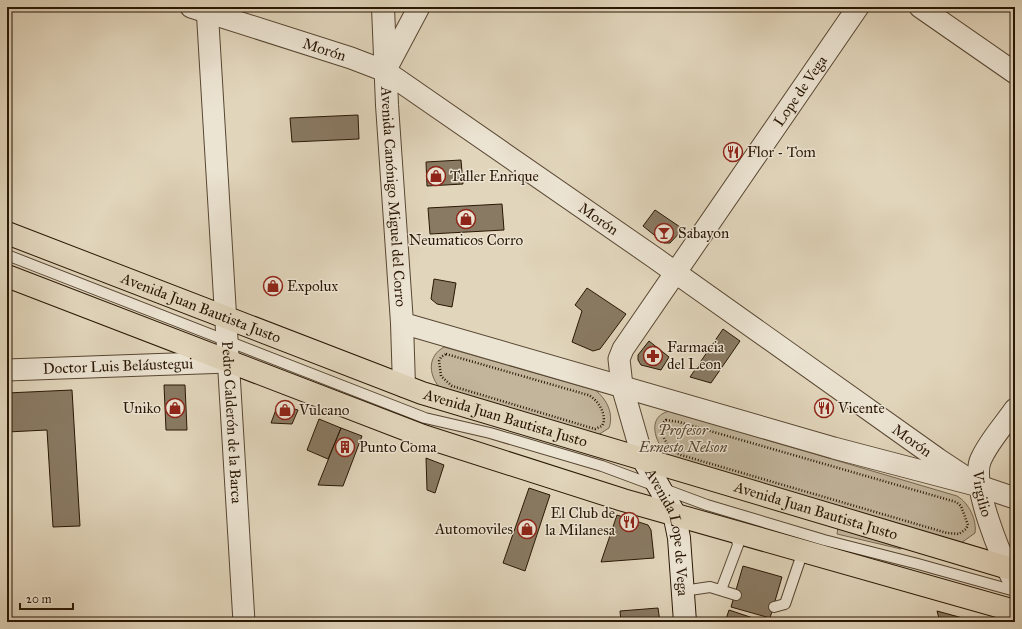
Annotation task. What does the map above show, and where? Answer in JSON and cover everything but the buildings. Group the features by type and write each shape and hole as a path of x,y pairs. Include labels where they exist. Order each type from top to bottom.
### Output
{"main road":[{"name":"Avenida Juan Bautista Justo","path":"7,233 404,386 447,401 643,459 1012,574"},
{"path":"7,276 423,436 616,497 803,552 1015,611"}],"street":[{"name":"Avenida Canónigo Miguel del Corro","path":"383,7 385,71 402,323 404,386"},
{"path":"385,71 419,7"},
{"name":"Lope de Vega","path":"674,272 858,7"},
{"path":"920,7 1015,73"},
{"name":"Morón","path":"202,9 351,58 385,71 674,272 938,459 979,486"},
{"name":"Pedro Calderón de la Barca","path":"202,9 225,317 244,622"},
{"name":"Avenida Lope de Vega","path":"674,272 619,359 622,386 643,459 674,514 679,538 685,622"},
{"path":"402,323 834,448 979,486 1015,498"},
{"name":"Doctor Luis Beláustegui","path":"7,370 228,362"},
{"name":"Virgilio","path":"1012,574 979,486 980,460 1015,409"}],"lane":[{"path":"7,255 425,418 490,433 602,466 658,488 708,505 817,538 1015,591"},
{"path":"721,590 738,545 735,532"},
{"path":"774,607 785,604 803,552"},
{"path":"683,591 710,587 736,595"}],"path":[{"path":"446,354 588,395 597,401 604,418 602,426 599,428 452,386 441,376 439,361 441,357 446,354"},
{"path":"666,420 672,420 956,502 961,506 968,525 966,529 959,534 947,533 680,455 669,447 661,425 666,420"}],"green space":[{"name":"Profesor Ernesto Nelson","path":"444,347 595,390 606,402 610,412 611,417 609,428 598,435 439,387 435,382 431,365 435,355"},
{"name":"Profesor Ernesto Nelson","path":"669,411 957,496 965,503 971,512 975,523 975,533 961,543 667,455 656,437 655,424 657,419 662,414"},
{"path":"838,527 902,547 901,549 837,534"}],"place":[{"name":"Flor - Tom","path":"733,152"},
{"name":"Taller Enrique","path":"436,176"},
{"name":"Neumaticos Corro","path":"466,219"},
{"name":"Sabayon","path":"664,233"},
{"name":"Expolux","path":"273,286"},
{"name":"Farmacia del Leon","path":"653,356"},
{"name":"Uniko","path":"175,408"},
{"name":"Vicente","path":"824,408"},
{"name":"Vulcano","path":"285,410"},
{"name":"Punto Coma","path":"345,447"},
{"name":"El Club de la Milanesa","path":"629,522"},
{"name":"Automoviles","path":"527,529"}]}
